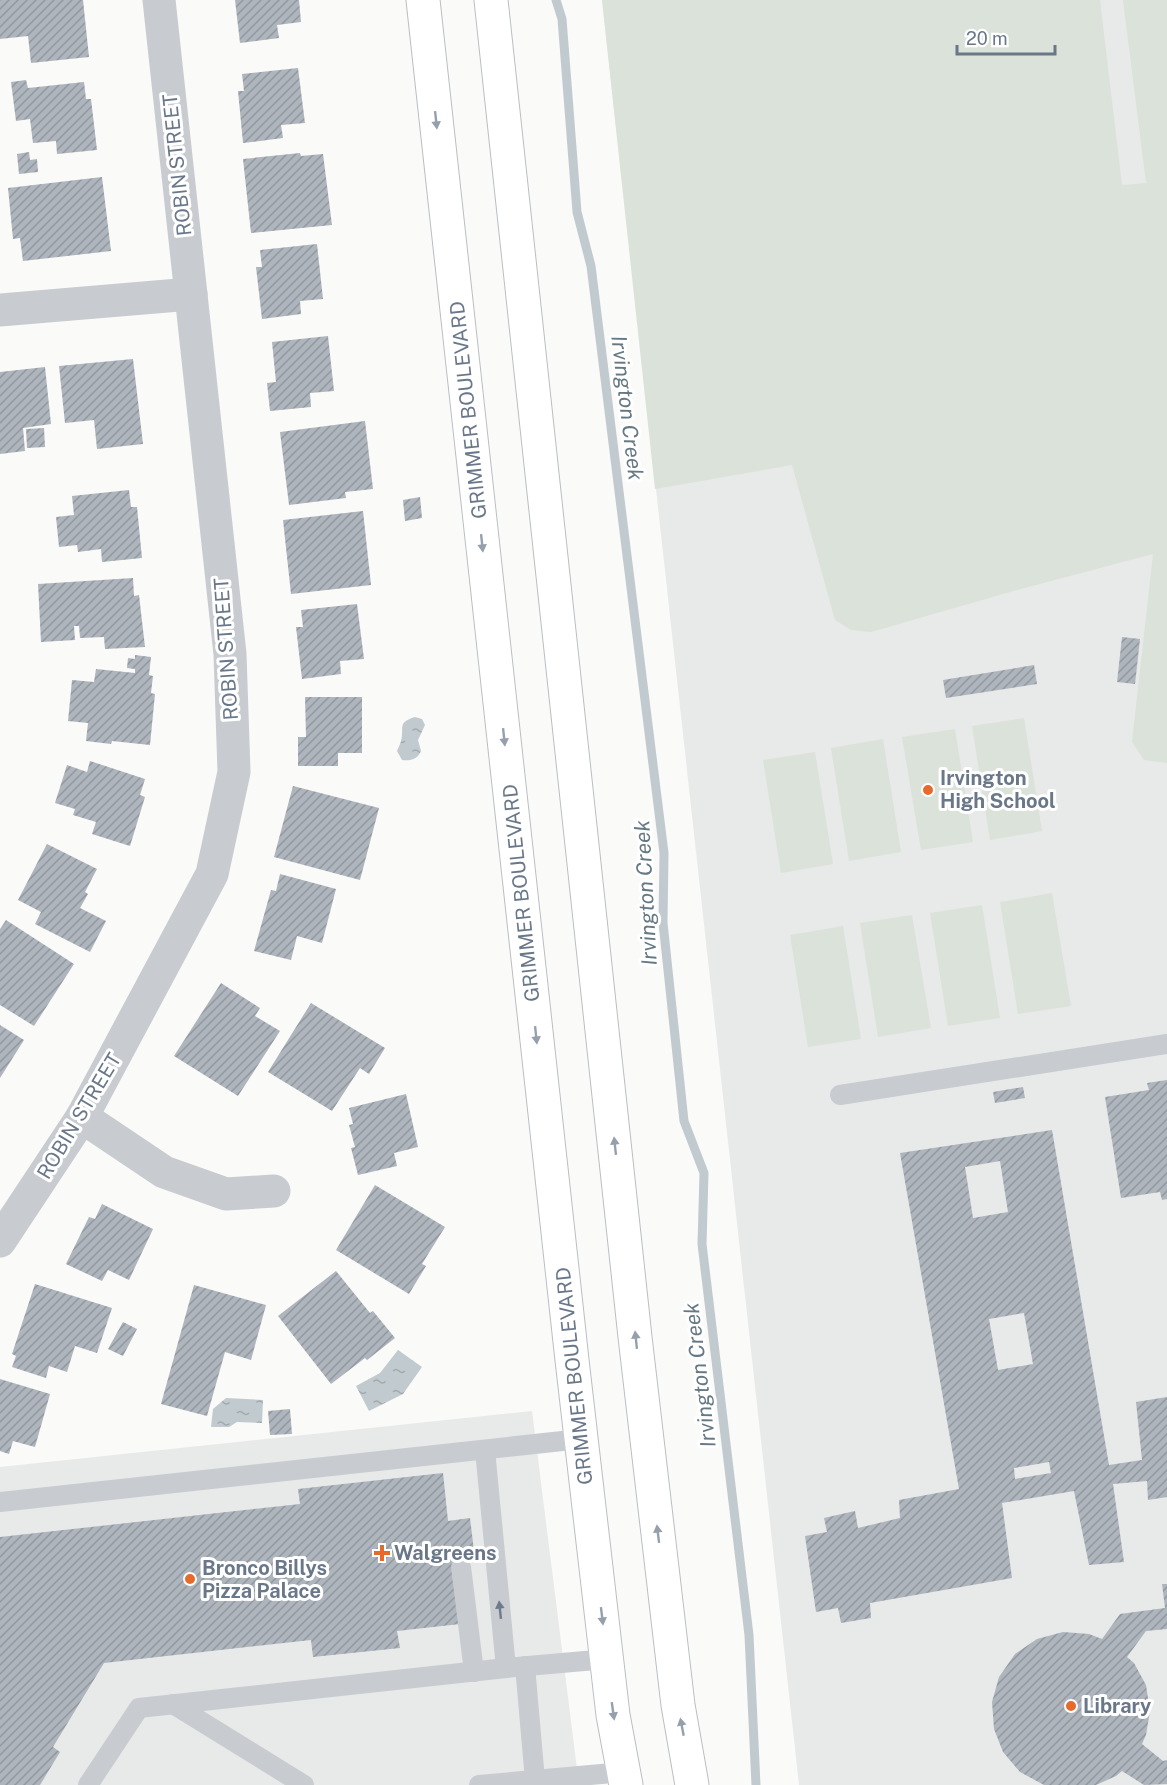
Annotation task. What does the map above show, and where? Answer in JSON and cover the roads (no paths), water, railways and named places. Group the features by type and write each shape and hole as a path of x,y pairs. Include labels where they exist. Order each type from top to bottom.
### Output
{"main road":[{"name":"GRIMMER BOULEVARD","path":"423,0 581,1439 613,1715 625,1779"},
{"path":"491,0 634,1325 678,1705 692,1785"}],"street":[{"name":"ROBIN STREET","path":"0,1241 82,1117 212,874 234,772 230,654 159,0"},
{"path":"0,310 191,294"},
{"path":"82,1117 164,1172 226,1194 274,1191"}],"lane":[{"path":"840,1095 1167,1044"},
{"path":"0,1502 581,1439"},
{"path":"485,1450 516,1667 535,1780"},
{"path":"461,1566 474,1672"},
{"path":"88,1785 140,1708 607,1659"},
{"path":"173,1704 304,1785"},
{"path":"479,1785 535,1780 625,1779"}],"water":[{"path":"415,717 422,719 425,725 418,740 421,751 413,759 402,760 397,751 402,736 402,726 405,721"},
{"path":"398,1350 422,1367 403,1394 369,1411 356,1386 380,1373"},
{"path":"226,1398 263,1400 262,1423 237,1422 229,1427 211,1427 213,1409"}],"waterway":[{"name":"Irvington Creek","path":"556,0 562,19 577,212 591,266 664,853 663,923 684,1121 704,1173 702,1244 749,1635 756,1785"}],"place":[{"name":"Irvington High School","path":"928,790"},
{"name":"Walgreens","path":"382,1553"},
{"name":"Bronco Billys Pizza Palace","path":"190,1579"},
{"name":"Library","path":"1071,1706"}]}
